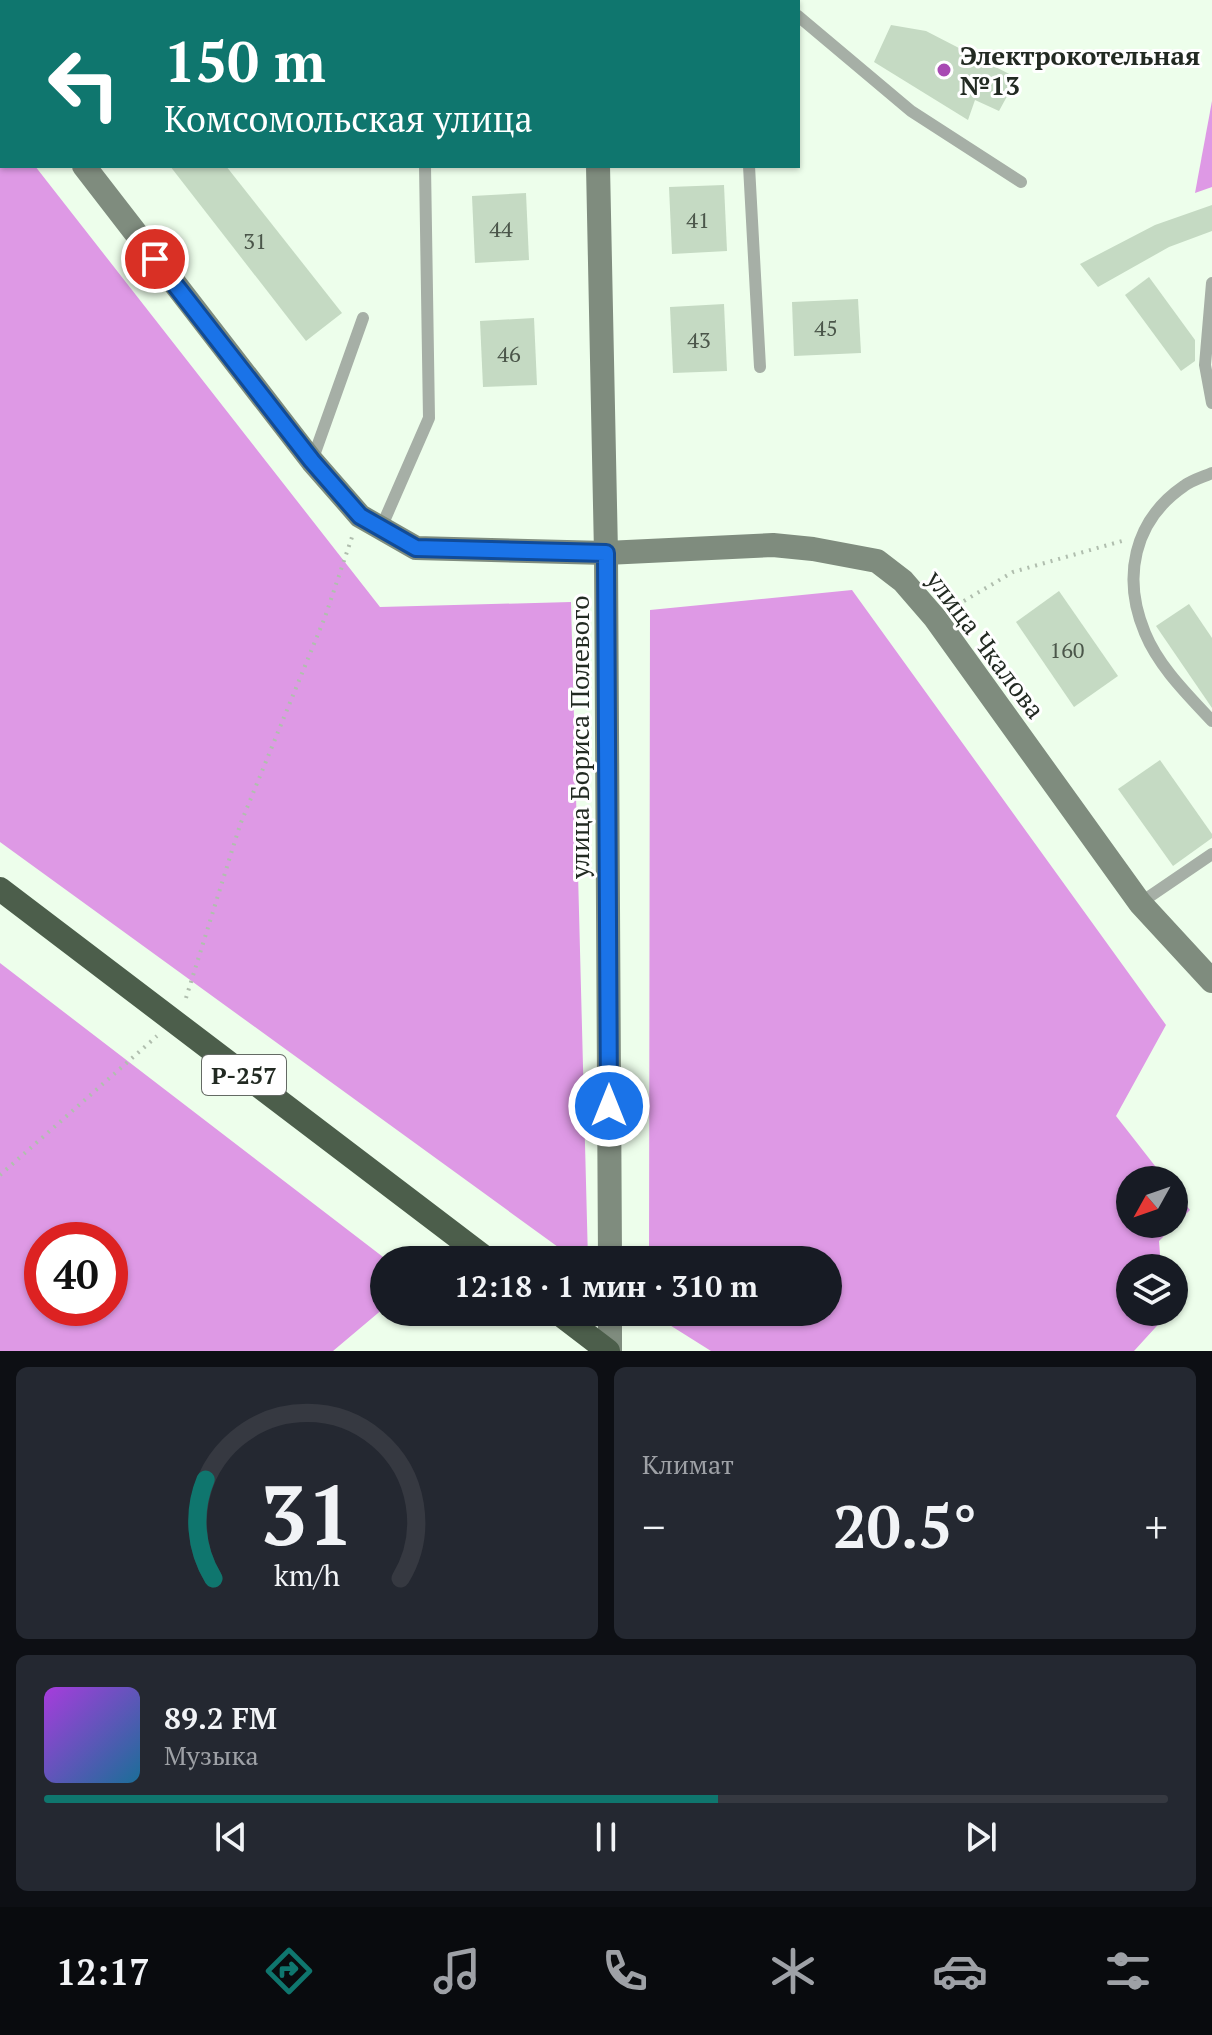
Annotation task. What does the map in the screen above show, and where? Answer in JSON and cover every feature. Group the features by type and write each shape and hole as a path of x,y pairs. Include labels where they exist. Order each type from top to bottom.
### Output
{"highway":[{"name":"Р-257","path":"0,889 470,1246"},
{"path":"576,1326 609,1351"}],"main road":[{"name":"улица Чкалова","path":"86,168 312,461 360,516 416,548 606,553 773,545 877,561 903,581 935,618 1140,903 1212,981"},
{"name":"улица Бориса Полевого","path":"598,168 606,553 610,1246"},
{"path":"609,1351 610,1326"}],"lane":[{"path":"800,18 911,111 1021,182"},
{"path":"381,528 429,418 425,168"},
{"path":"749,168 760,367"},
{"path":"1212,283 1205,365 1212,403"},
{"path":"312,461 363,318"},
{"path":"1212,473 1184,485 1162,507 1140,535 1133,558 1135,600 1145,635 1171,675 1212,721"},
{"path":"1140,903 1212,854"}],"path":[{"path":"0,1175 174,1021 183,1007 240,825 325,617 360,516"},
{"path":"935,618 1013,572 1140,535"}],"shaded area":[{"path":"1212,101 1212,187 1195,193"},
{"path":"0,168 37,168 380,607 571,602 588,1246 557,1246 0,842"},
{"path":"852,590 1166,1025 1116,1116 1155,1166 1116,1166 1116,1238 1162,1238 1159,1241 1160,1254 1116,1254 1116,1326 1157,1326 1134,1351 711,1351 671,1326 842,1326 842,1246 649,1246 650,610"},
{"path":"0,963 370,1247 370,1320 333,1351 0,1351"}],"building":[{"name":"Электрокотельная №13","path":"891,25 926,31 1017,78 999,111 975,100 968,120 874,62"},
{"path":"172,168 228,168 342,313 306,341"},
{"path":"724,185 727,251 672,254 669,187"},
{"path":"526,193 529,260 475,263 472,196"},
{"path":"1212,205 1212,231 1169,247 1098,287 1080,264 1155,225"},
{"path":"1149,277 1195,340 1195,361 1181,371 1125,295"},
{"path":"858,299 861,353 794,356 792,302"},
{"path":"724,304 727,371 673,373 670,307"},
{"path":"534,318 537,385 483,387 480,321"},
{"path":"1059,591 1118,676 1074,707 1016,622"},
{"path":"1189,604 1212,638 1212,708 1156,626"},
{"path":"1160,760 1212,834 1212,838 1173,866 1118,789"}],"place":[{"name":"Электрокотельная №13","path":"944,70"}],"route":[{"path":"155,259 312,461 360,516 416,548 606,553 609,1106"}]}
